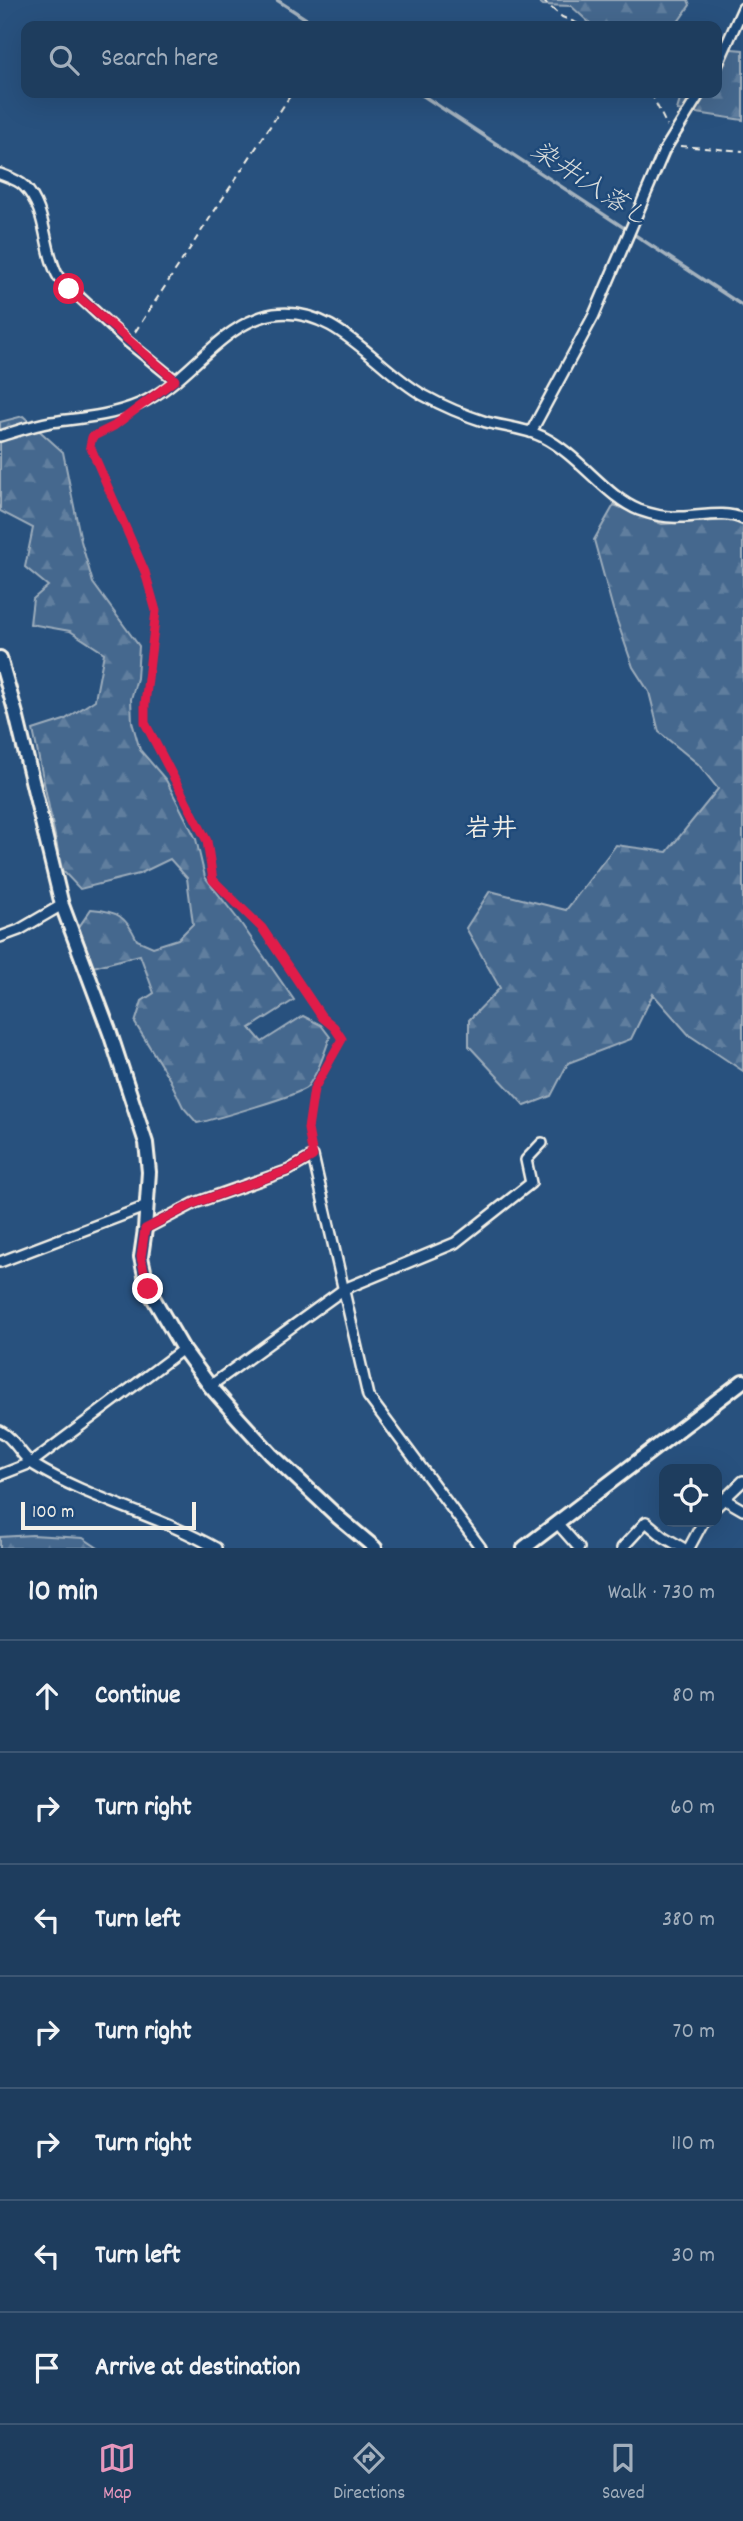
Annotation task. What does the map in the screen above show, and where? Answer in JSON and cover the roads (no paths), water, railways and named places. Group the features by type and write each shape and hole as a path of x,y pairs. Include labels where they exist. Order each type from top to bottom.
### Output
{"street":[{"path":"722,55 743,8"},
{"path":"531,432 594,315 671,139 697,98"},
{"path":"0,174 24,186 33,199 52,266 59,278 128,342 175,380"},
{"path":"0,436 49,422 81,419 141,404 242,326 257,318 290,313 304,315 340,331 408,385 441,404 487,422 531,432 572,455 626,503 638,509 661,517 731,514 743,519"},
{"path":"0,658 62,905 110,1033 146,1143 149,1172 141,1257 148,1289 183,1349 210,1386 271,1454 375,1548"},
{"path":"0,937 19,930 62,905"},
{"path":"210,1386 344,1289 455,1243 531,1183 526,1160 542,1143"},
{"path":"145,1229 195,1203 289,1170 313,1156 368,1396 481,1548"},
{"path":"0,1262 147,1206"},
{"path":"0,1475 31,1463 183,1349"},
{"path":"524,1548 743,1381"},
{"path":"0,1431 10,1436 31,1463 92,1494 216,1548"},
{"path":"722,1500 743,1481"},
{"path":"722,1503 743,1510"},
{"path":"622,1548 646,1522 683,1548"},
{"path":"557,1524 579,1548"},
{"path":"689,1548 700,1527"}],"waterway":[{"name":"染井i入落し","path":"277,0 309,21"},
{"name":"染井i入落し","path":"427,98 743,306"}],"district":[{"name":"岩井","path":"491,827"}]}
